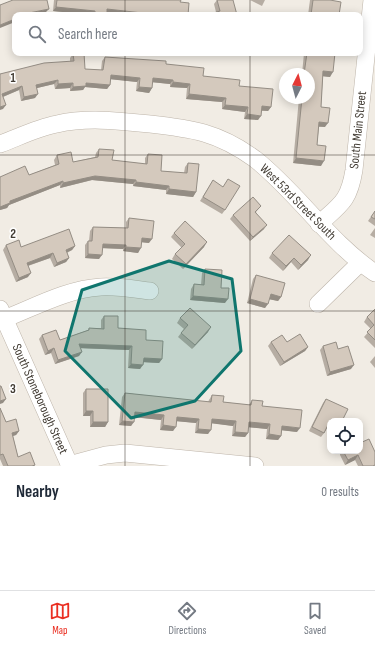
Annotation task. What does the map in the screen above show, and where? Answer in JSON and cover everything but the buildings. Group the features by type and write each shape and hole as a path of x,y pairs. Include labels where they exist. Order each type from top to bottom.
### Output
{"street":[{"name":"South Main Street","path":"319,224 342,204 351,186 372,0"},
{"name":"West 53rd Street South","path":"0,144 27,133 57,124 87,120 128,122 181,128 205,133 223,140 255,160 283,185 319,224 360,263 375,273"},
{"path":"318,304 360,263"},
{"path":"2,314 70,292 89,288 118,288 150,291"},
{"name":"South Stoneborough Street","path":"2,314 70,466"},
{"path":"70,466 106,455 126,453 255,466"}],"highlighted area":[{"path":"169,261 232,279 241,351 195,401 131,418 65,351 82,290"}]}
